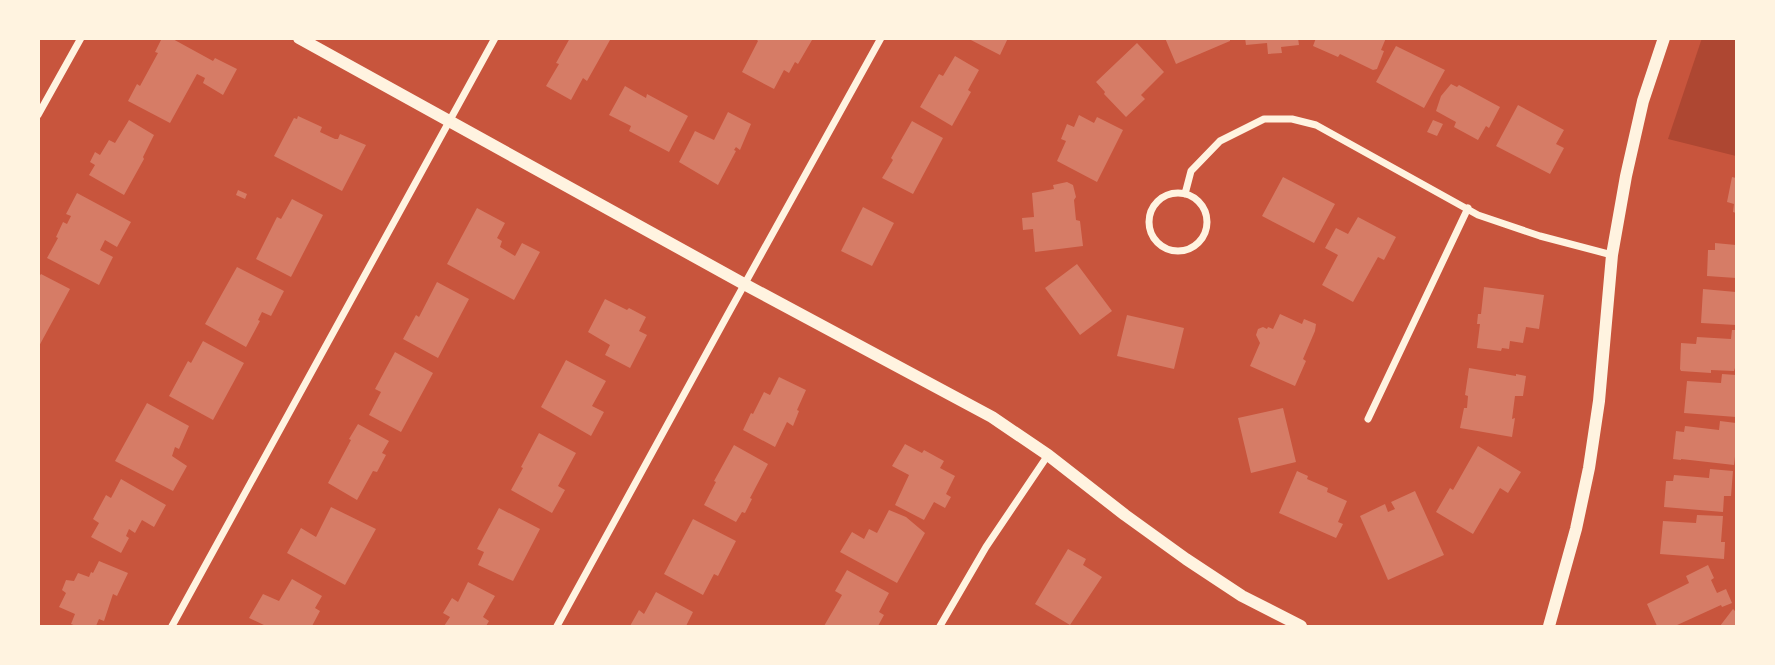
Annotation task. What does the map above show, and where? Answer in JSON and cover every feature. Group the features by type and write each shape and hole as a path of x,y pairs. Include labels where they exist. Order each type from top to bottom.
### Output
{"street":[{"path":"38,115 81,38"},
{"path":"299,38 744,284 992,417 1048,455 1186,559 1242,596 1301,626"},
{"path":"172,626 495,38"},
{"path":"557,626 881,38"},
{"path":"1549,626 1576,529 1591,454 1599,401 1612,255 1626,176 1643,101 1664,38"},
{"path":"1185,194 1191,171 1220,141 1264,119 1292,119 1316,125 1478,215 1540,236 1612,255"},
{"path":"1185,194 1202,205 1208,225 1199,243 1191,249 1171,251 1162,247 1151,233 1150,215 1159,200 1167,195 1185,194"},
{"path":"1368,419 1468,208"},
{"path":"940,626 986,547 1048,455"}],"shaded area":[{"path":"1702,38 1736,39 1736,156 1668,139"}],"building":[{"path":"162,38 171,38 213,61 215,58 237,69 223,95 203,83 205,78 197,74 170,123 128,101 137,84 140,86 158,53 155,52"},
{"path":"570,38 610,40 587,81 583,78 571,100 546,86"},
{"path":"758,38 812,40 798,64 795,62 789,73 784,70 774,89 742,72"},
{"path":"967,38 1008,38 1000,55"},
{"path":"1165,38 1230,38 1230,41 1176,64"},
{"path":"1245,38 1298,38 1299,45 1281,47 1282,53 1268,54 1267,43 1246,45"},
{"path":"1316,38 1386,38 1377,69 1373,70 1340,54 1338,57 1313,46"},
{"path":"1137,43 1164,72 1141,95 1145,99 1126,117 1096,82"},
{"path":"1396,46 1445,70 1424,108 1376,82"},
{"path":"955,56 979,70 968,90 971,92 952,126 920,107 939,74 943,76"},
{"path":"1451,84 1457,87 1459,85 1500,107 1489,128 1486,126 1478,140 1454,127 1456,122 1436,111 1441,96"},
{"path":"625,86 646,98 647,94 688,116 669,152 629,131 631,126 609,115"},
{"path":"1518,105 1564,130 1556,144 1564,148 1550,174 1496,146"},
{"path":"728,112 751,124 740,150 736,147 734,150 736,151 718,185 679,162 695,131 714,140"},
{"path":"1079,115 1094,123 1097,117 1123,130 1097,182 1057,161 1066,141 1061,139 1067,124 1074,127"},
{"path":"298,116 322,127 320,132 335,139 338,139 340,134 366,145 342,191 274,156 294,118 297,119"},
{"path":"129,120 154,135 124,195 89,175 95,165 90,162 95,152 100,155 109,140 115,143"},
{"path":"1433,120 1443,124 1437,136 1427,132"},
{"path":"912,121 943,138 913,194 882,178"},
{"path":"1283,177 1335,204 1314,243 1262,216"},
{"path":"1732,177 1736,178 1736,213 1733,212 1734,204 1727,202"},
{"path":"1067,182 1073,185 1076,197 1076,220 1080,221 1083,246 1035,252 1033,229 1023,230 1022,218 1034,217 1032,193 1054,189 1053,185"},
{"path":"238,190 247,194 245,199 236,195"},
{"path":"77,193 131,222 117,247 105,240 100,250 113,257 99,285 47,258 63,222 67,224 71,216 66,214"},
{"path":"292,199 323,215 291,277 256,259 277,217 281,219"},
{"path":"863,207 894,223 872,266 841,251"},
{"path":"477,208 505,223 497,238 502,241 500,247 515,256 522,243 540,252 514,300 447,264"},
{"path":"1358,217 1396,237 1384,260 1378,257 1353,302 1322,285 1338,255 1325,248 1336,228 1348,234"},
{"path":"1715,243 1736,245 1736,278 1707,276 1708,250 1715,250"},
{"path":"1077,264 1112,311 1080,335 1045,288"},
{"path":"237,267 284,291 271,316 262,312 246,347 205,324"},
{"path":"41,274 70,289 38,348 38,278"},
{"path":"437,282 469,299 438,358 403,339 416,315 419,317"},
{"path":"1484,287 1544,295 1539,329 1526,327 1523,343 1510,341 1509,349 1502,348 1501,351 1477,348 1480,324 1477,324 1478,314 1481,314"},
{"path":"1703,289 1736,292 1736,325 1701,323"},
{"path":"605,299 646,317 639,331 647,335 630,368 605,355 610,345 588,332"},
{"path":"1280,314 1302,324 1304,319 1316,324 1303,359 1306,361 1295,386 1250,366 1260,343 1256,335 1258,329 1273,329"},
{"path":"1127,315 1184,328 1174,369 1117,356"},
{"path":"1732,330 1736,330 1734,371 1681,371 1681,343 1696,344 1697,337 1731,339"},
{"path":"203,341 244,363 213,420 169,396 188,361 191,363"},
{"path":"395,352 433,373 401,432 369,415 381,392 375,389"},
{"path":"566,360 606,381 592,406 604,412 591,436 541,407"},
{"path":"1469,368 1526,376 1523,396 1515,396 1512,437 1460,428 1464,408 1467,408 1468,396 1465,395"},
{"path":"1722,374 1736,375 1736,417 1684,413 1687,381 1721,383"},
{"path":"779,377 806,390 793,426 787,422 775,447 743,430 764,392 770,395"},
{"path":"147,403 189,426 179,449 175,447 172,456 187,466 173,491 115,461"},
{"path":"1283,408 1296,462 1251,473 1238,418"},
{"path":"1720,421 1736,423 1734,465 1673,459 1676,431 1684,432 1685,426 1719,430"},
{"path":"358,424 389,441 382,453 386,455 377,472 373,471 357,500 328,483"},
{"path":"539,433 576,453 558,486 565,490 552,513 511,490"},
{"path":"905,444 944,461 940,468 955,476 946,494 951,497 945,508 934,502 924,520 895,505 909,475 892,466"},
{"path":"734,445 768,464 745,513 742,512 736,522 704,505"},
{"path":"1478,446 1521,472 1508,493 1500,488 1473,534 1436,512 1450,488 1453,490"},
{"path":"1710,469 1733,471 1731,496 1724,496 1723,512 1664,507 1666,481 1673,481 1674,475 1709,478"},
{"path":"1297,471 1308,476 1307,479 1328,488 1327,492 1347,501 1338,522 1343,524 1336,538 1279,513"},
{"path":"121,479 166,505 154,527 142,520 135,533 129,529 126,536 129,538 121,553 91,537 99,523 93,519 106,495 111,498"},
{"path":"1415,491 1444,555 1388,580 1360,516 1385,504 1388,512 1395,509 1391,502"},
{"path":"331,507 376,529 345,585 287,553 301,528 316,537"},
{"path":"499,508 540,529 513,581 478,565 484,552 477,549"},
{"path":"889,510 906,517 925,533 897,583 840,552 852,532 864,539 869,529 877,533"},
{"path":"1697,515 1723,516 1721,542 1725,542 1724,559 1660,554 1663,521 1696,523"},
{"path":"693,519 736,541 718,576 714,574 703,595 664,574"},
{"path":"1068,549 1086,559 1083,565 1102,577 1070,625 1035,604"},
{"path":"99,561 128,573 117,596 113,594 104,621 99,619 96,626 76,626 71,624 75,614 59,607 66,593 62,590 66,580 74,581 78,573 89,577"},
{"path":"1708,565 1717,593 1726,589 1732,603 1722,607 1721,605 1675,626 1657,626 1647,604 1689,583 1686,576"},
{"path":"847,570 889,593 879,612 884,615 878,626 824,626 842,595 835,591"},
{"path":"292,579 322,596 315,608 320,611 312,626 266,626 249,618 263,594 279,601"},
{"path":"468,582 495,596 483,617 489,621 486,626 444,626 450,617 443,613 452,598 458,602"},
{"path":"656,592 693,612 686,626 630,626 639,610 644,614"},
{"path":"1733,609 1736,612 1736,626 1720,626"}]}
